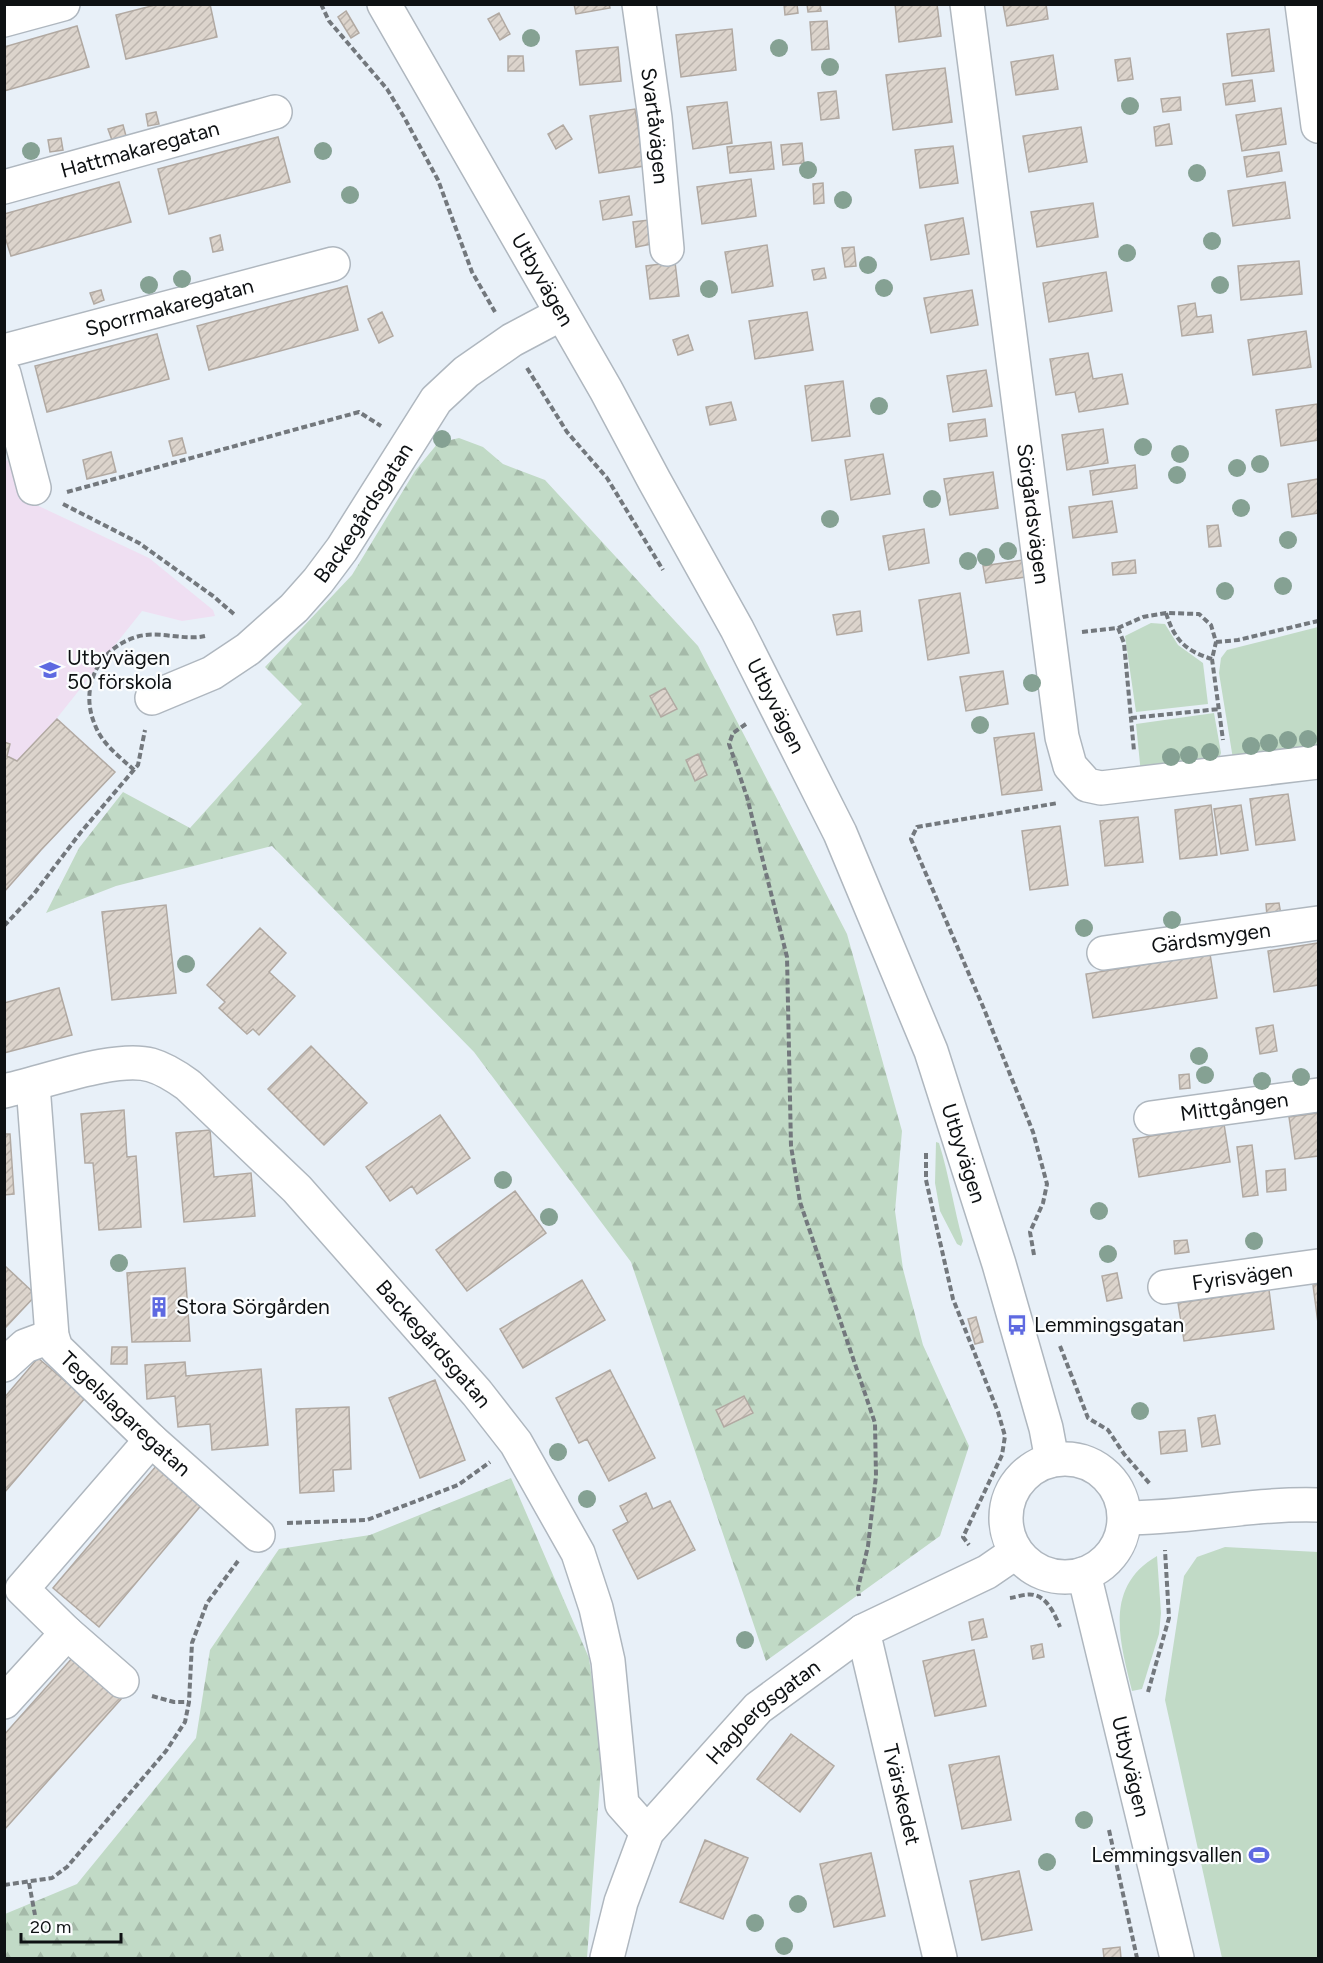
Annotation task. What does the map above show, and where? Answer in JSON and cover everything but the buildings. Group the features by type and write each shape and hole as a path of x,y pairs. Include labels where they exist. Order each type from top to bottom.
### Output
{"street":[{"path":"4,20 63,4"},
{"name":"Utbyvägen","path":"384,4 606,390 737,629 840,833 931,1051 1002,1274 1046,1428 1052,1460"},
{"name":"Svartåvägen","path":"639,4 655,118 667,249"},
{"name":"Sörgårdsvägen","path":"967,4 1051,636 1062,737 1070,766 1087,785"},
{"path":"1302,4 1318,126"},
{"name":"Hattmakaregatan","path":"4,187 276,112"},
{"name":"Sporrmakaregatan","path":"4,351 333,264"},
{"name":"Backegårdsgatan","path":"152,698 212,673 248,649 294,608 342,549 436,400 466,372 512,340 561,314"},
{"path":"4,374 41,491"},
{"path":"1087,785 1101,789 1318,762"},
{"name":"Gärdsmygen","path":"1104,953 1318,923"},
{"name":"Backegårdsgatan","path":"19,1088 86,1069 125,1064 150,1065 188,1084 297,1189 477,1394 516,1443 578,1553 596,1608 608,1661 622,1804 647,1832"},
{"name":"Tegelslagaregatan","path":"19,1088 52,1336 56,1348 151,1440 258,1535"},
{"name":"Mittgången","path":"1151,1118 1318,1095"},
{"name":"Fyrisvägen","path":"1165,1287 1318,1266"},
{"path":"4,1365 25,1346 52,1336"},
{"path":"122,1681 67,1633 22,1589 151,1440"},
{"path":"1069,1458 1087,1462 1102,1471 1115,1484 1123,1500 1125,1518 1122,1538 1112,1555 1098,1568 1084,1575 1060,1577 1041,1572 1016,1552 1007,1528 1006,1510 1011,1493 1021,1478 1035,1467 1052,1460 1069,1458"},
{"path":"1125,1518 1157,1518 1240,1507 1318,1505"},
{"name":"Hagbergsgatan","path":"607,1959 621,1902 647,1832 758,1708 863,1631 987,1572 1016,1552"},
{"name":"Utbyvägen","path":"1084,1575 1177,1959"},
{"name":"Tvärskedet","path":"863,1631 939,1959"},
{"path":"4,1702 67,1633"}],"path":[{"path":"321,4 329,21 387,89 404,117 438,180 472,272 538,387 567,432 607,478 666,575"},
{"path":"41,491 64,493 359,412 389,431"},
{"path":"41,491 139,543 213,596 243,621"},
{"path":"1051,636 1118,628 1143,617 1166,613 1199,614 1211,625 1216,642 1212,659 1227,773"},
{"path":"1166,613 1170,627 1179,641 1190,650 1212,659"},
{"path":"1216,642 1238,640 1318,621"},
{"path":"1118,628 1124,643 1137,785"},
{"path":"134,770 104,742 94,724 89,689 95,669 109,652 136,637 155,635 201,637 210,634"},
{"path":"4,926 33,895 81,832 138,765 152,698"},
{"path":"1131,718 1219,709"},
{"path":"741,714 751,733"},
{"path":"746,724 733,733 729,744 750,808 787,957 791,1146 800,1202 875,1423 876,1476 868,1546 858,1588 863,1631"},
{"path":"1034,1256 1030,1232 1043,1203 1047,1184 1033,1132 984,1009 910,839 917,827 1069,802 1087,785"},
{"path":"926,1149 926,1180 953,1299 998,1412 1005,1436 1002,1455 963,1537 1004,1599 1033,1594 1053,1610 1061,1629"},
{"path":"1060,1345 1088,1418 1108,1430 1124,1454 1152,1487 1165,1550 1169,1618 1146,1699"},
{"path":"4,1885 52,1878 68,1867 166,1751 185,1722 189,1702 192,1643 207,1604 258,1535 289,1522 367,1520 458,1485"},
{"path":"1107,1822 1137,1959"},
{"path":"29,1883 35,1915"}],"shaded area":[{"name":"Utbyvägen 50 förskola","path":"13,459 26,500 149,558 213,610 215,616 182,621 142,611 57,718 115,772 41,850 5,892 4,461"}],"green space":[{"path":"459,438 483,447 503,464 545,480 698,646 847,934 902,1131 895,1211 903,1269 923,1345 969,1446 940,1536 766,1661 631,1262 474,1052 272,846 116,886 46,913 79,848 123,792 190,828 302,704 265,667 352,575 415,471 438,443"},
{"path":"1151,623 1165,624 1178,645 1203,663 1208,704 1136,712 1125,636"},
{"path":"1318,627 1318,749 1233,759 1219,673 1221,658 1227,650"},
{"path":"1214,713 1221,753 1219,759 1141,774 1136,724"},
{"path":"936,1142 939,1143 946,1167 963,1241 961,1246 957,1244 940,1211 935,1183"},
{"path":"511,1478 589,1658 602,1754 587,1958 5,1958 5,1914 77,1884 196,1738 210,1650 279,1549 370,1535"},
{"name":"Lemmingsvallen","path":"1225,1547 1318,1552 1318,1958 1222,1958 1165,1700 1184,1576 1197,1557"},
{"path":"1157,1556 1161,1613 1159,1634 1142,1689 1132,1691 1120,1635 1122,1599 1129,1583 1140,1569"}],"place":[{"name":"Utbyvägen 50 förskola","path":"50,670"},
{"name":"Stora Sörgården","path":"159,1307"},
{"name":"Lemmingsgatan","path":"1017,1325"},
{"name":"Lemmingsvallen","path":"1259,1855"}]}
